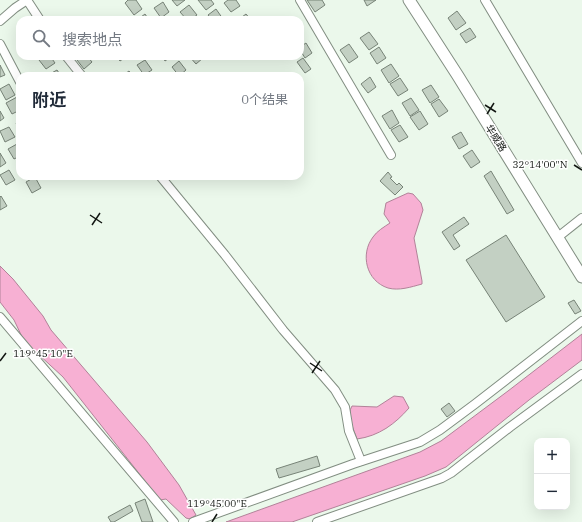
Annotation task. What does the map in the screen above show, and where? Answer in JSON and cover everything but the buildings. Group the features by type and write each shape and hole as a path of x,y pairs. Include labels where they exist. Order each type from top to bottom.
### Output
{"main road":[{"name":"华威路","path":"409,0 458,76 582,277"}],"street":[{"path":"0,21 27,0 37,16"},
{"path":"300,0 391,155"},
{"path":"485,0 582,163"},
{"path":"0,44 16,74"},
{"path":"69,60 79,72"},
{"path":"163,180 225,255 282,330 339,395 345,407 349,431 361,461"},
{"path":"558,238 582,218"},
{"path":"0,318 174,522"},
{"path":"193,522 361,461 420,442 440,430 582,321"},
{"path":"317,522 442,478 451,473 582,374"}],"shaded area":[{"path":"408,193 413,194 421,203 423,210 414,238 422,284 392,289 381,284 370,273 366,259 367,251 369,244 375,235 390,223 384,214 386,203"},
{"path":"0,266 13,279 43,316 51,330 147,442 179,485 196,515 190,519 186,518 166,499 160,500 63,377 24,341 14,320 0,302"},
{"path":"582,334 582,360 529,400 446,467 425,476 292,522 226,522 420,452 441,441"},
{"path":"394,396 403,397 409,408 386,428 372,435 357,439 350,418 350,410 352,406 377,407"}]}
